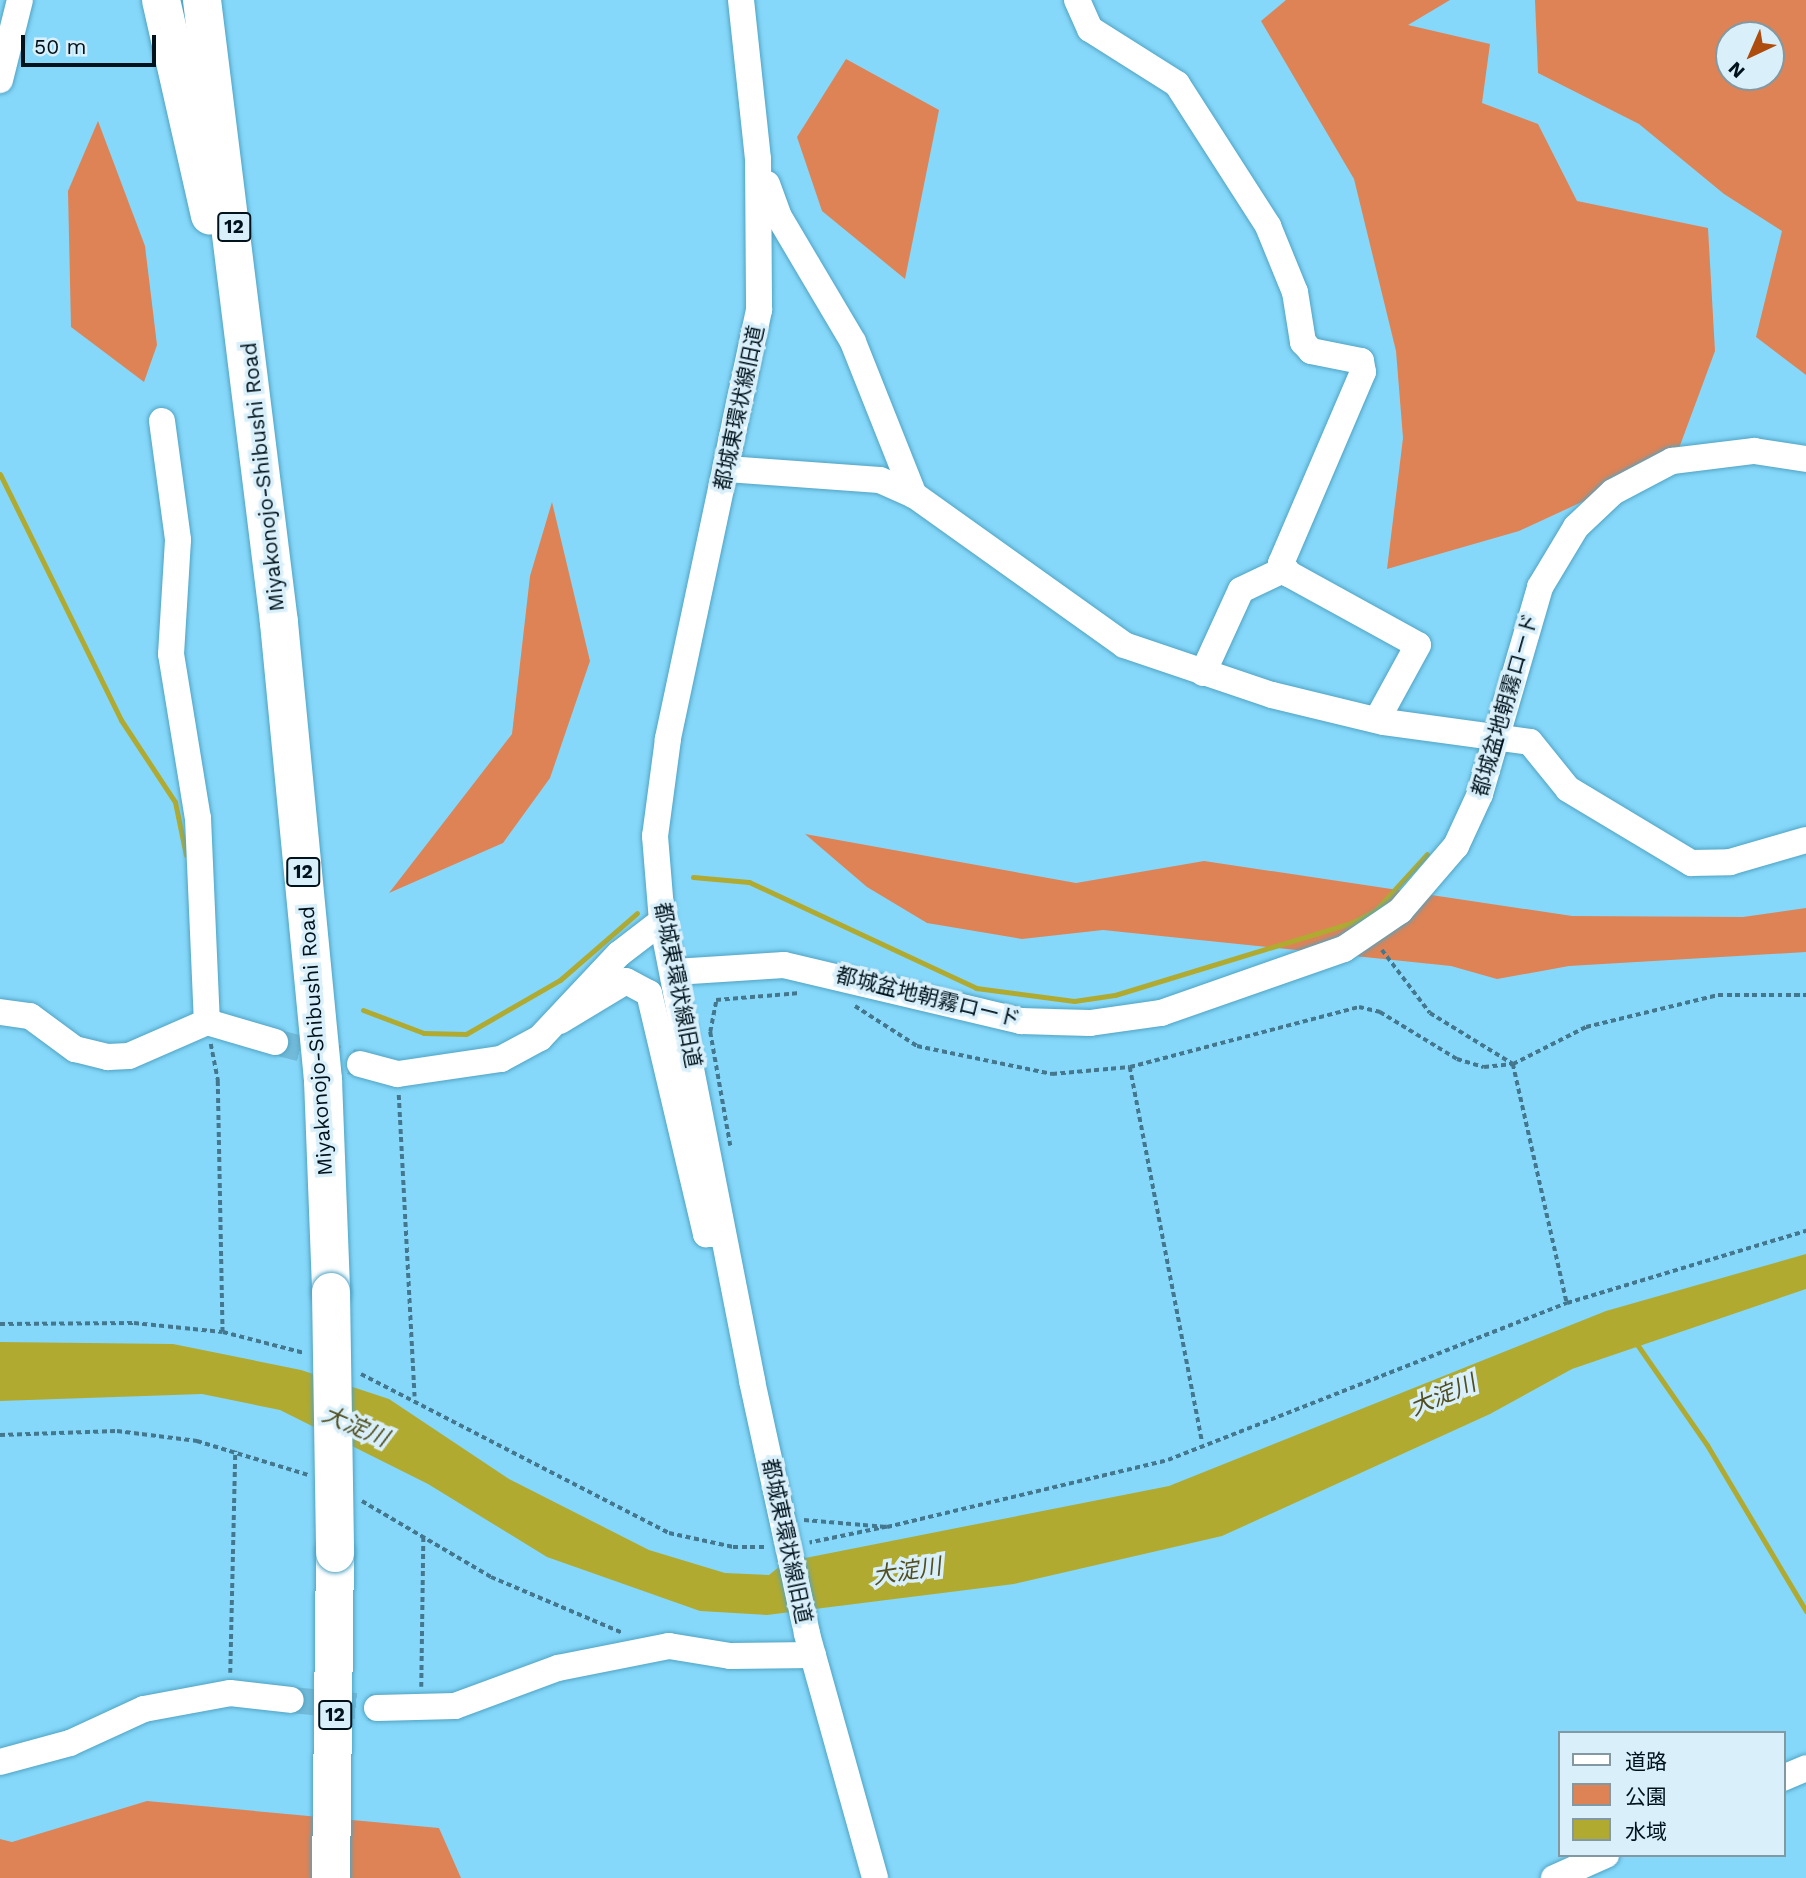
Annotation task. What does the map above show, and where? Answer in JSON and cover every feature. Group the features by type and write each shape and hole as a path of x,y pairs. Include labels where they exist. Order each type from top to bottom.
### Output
{"highway":[{"path":"161,0 261,454"},
{"name":"Miyakonojo-Shibushi Road","path":"202,0 261,454 323,1080 331,1292 335,1553 331,1878"},
{"path":"221,0 261,454"}],"street":[{"path":"0,80 20,0"},
{"name":"都城東環状線旧道","path":"741,0 758,159 759,310 657,795 662,921 675,972 723,1235 810,1644 875,1878"},
{"path":"1077,0 1090,29 1177,84 1268,226 1295,292 1303,342 1311,351 1361,361 1363,372 1281,563 1285,569 1418,645 1377,720"},
{"path":"758,159 778,215 853,342 914,495"},
{"path":"162,421 178,540 171,654 198,818 207,1022"},
{"name":"都城盆地朝霧ロード","path":"675,972 784,965 1021,1021 1090,1023 1161,1013 1290,973 1370,932 1400,911 1456,846 1480,794 1540,587 1576,527 1613,492 1662,465 1703,454 1754,451 1806,459"},
{"path":"727,469 880,480 914,495 1124,645 1203,673 1377,720 1530,742 1568,789 1691,863 1730,863 1806,840"},
{"path":"1203,673 1241,590 1285,569"},
{"path":"560,1021 619,954 662,921"},
{"path":"360,1063 398,1074 501,1059 626,981 649,993 706,1234 723,1235"},
{"path":"0,1012 30,1016 75,1049 108,1057 130,1056 207,1022 275,1042"},
{"path":"377,1708 456,1706 558,1668 669,1646 730,1656 810,1644"},
{"path":"0,1762 70,1743 144,1709 230,1693 291,1700"},
{"path":"1785,1777 1806,1768"},
{"path":"1554,1878 1601,1857"}],"path":[{"path":"1370,932 1430,1013 1513,1064 1567,1303"},
{"path":"731,1150 710,1032 716,1000 778,991 806,994"},
{"path":"844,1001 876,1015 917,1046 961,1059 1052,1074 1130,1068 1359,1007 1380,1012 1457,1059 1484,1067 1513,1064 1586,1027 1718,995 1806,995"},
{"path":"0,1324 134,1323 223,1332 218,1081 207,1022"},
{"path":"1130,1068 1202,1442"},
{"path":"398,1074 415,1397 669,1533 733,1547 789,1548 1080,1485 1168,1460 1202,1442 1567,1303 1806,1231"},
{"path":"230,1693 235,1451"},
{"path":"797,1511 811,1524 887,1527"},
{"path":"421,1706 423,1535"}],"green space":[{"path":"1286,0 1450,0 1408,25 1490,44 1482,103 1538,124 1577,201 1708,228 1715,351 1675,459 1519,531 1387,569 1403,438 1396,351 1354,179 1261,21"},
{"path":"1535,0 1806,0 1806,375 1756,337 1782,231 1724,194 1639,124 1538,73"},
{"path":"846,59 939,110 905,279 822,211 797,137"},
{"path":"98,121 145,246 157,345 144,382 71,327 68,191"},
{"path":"552,502 590,661 550,778 503,843 389,893 512,734 530,576"},
{"path":"805,834 1076,883 1204,861 1572,916 1743,917 1806,908 1806,952 1569,966 1497,979 1451,966 1103,930 1022,939 927,923 867,887"},
{"path":"147,1801 439,1828 461,1878 0,1878 0,1839 12,1842"}],"water":[{"name":"大淀川","path":"1806,1254 1806,1289 1572,1369 1490,1414 1222,1536 1014,1584 767,1615 700,1611 547,1557 428,1484 280,1410 202,1394 0,1401 0,1342 173,1344 301,1370 389,1399 509,1479 649,1550 725,1573 769,1575 785,1562 1169,1486 1606,1311"}],"waterway":[{"path":"0,474 121,720 175,802 186,855"},
{"path":"693,877 749,882 976,988 1074,1001 1115,995 1351,923 1375,911 1427,854"},
{"path":"363,1010 424,1033 466,1034 560,980 637,913"},
{"path":"1634,1340 1707,1445 1806,1611"}],"tunnel":[{"path":"275,1042 360,1064"},
{"path":"291,1700 377,1708"}]}
